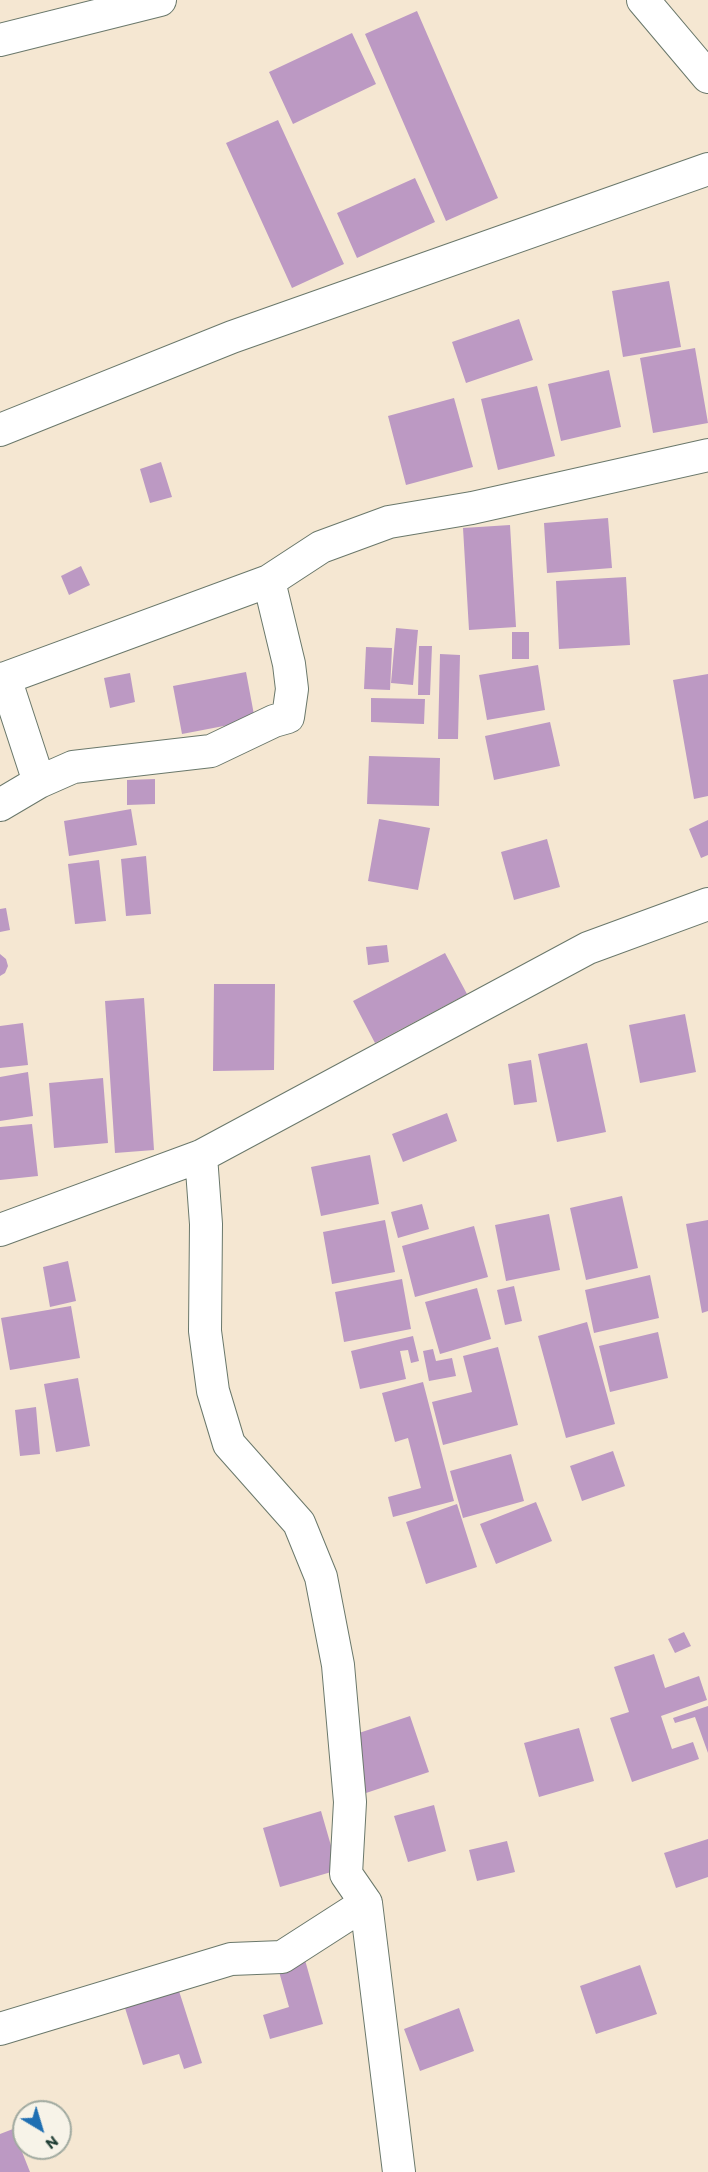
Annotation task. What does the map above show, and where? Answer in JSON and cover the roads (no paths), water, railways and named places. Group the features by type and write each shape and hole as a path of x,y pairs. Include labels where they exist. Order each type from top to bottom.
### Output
{"street":[{"path":"0,40 160,0"},
{"path":"643,0 708,77"},
{"path":"0,430 232,337 708,169"},
{"path":"39,782 2,679 268,581 321,547 389,522 472,508 708,455"},
{"path":"0,805 39,782 73,767 211,751 274,721 288,717 292,690 268,581"},
{"path":"0,1230 201,1156 588,948 708,904"},
{"path":"201,1156 206,1224 205,1331 213,1391 229,1444 299,1523 321,1577 338,1665 350,1803 346,1874 366,1903 399,2172"},
{"path":"0,2029 231,1959 282,1957 366,1903"}]}
